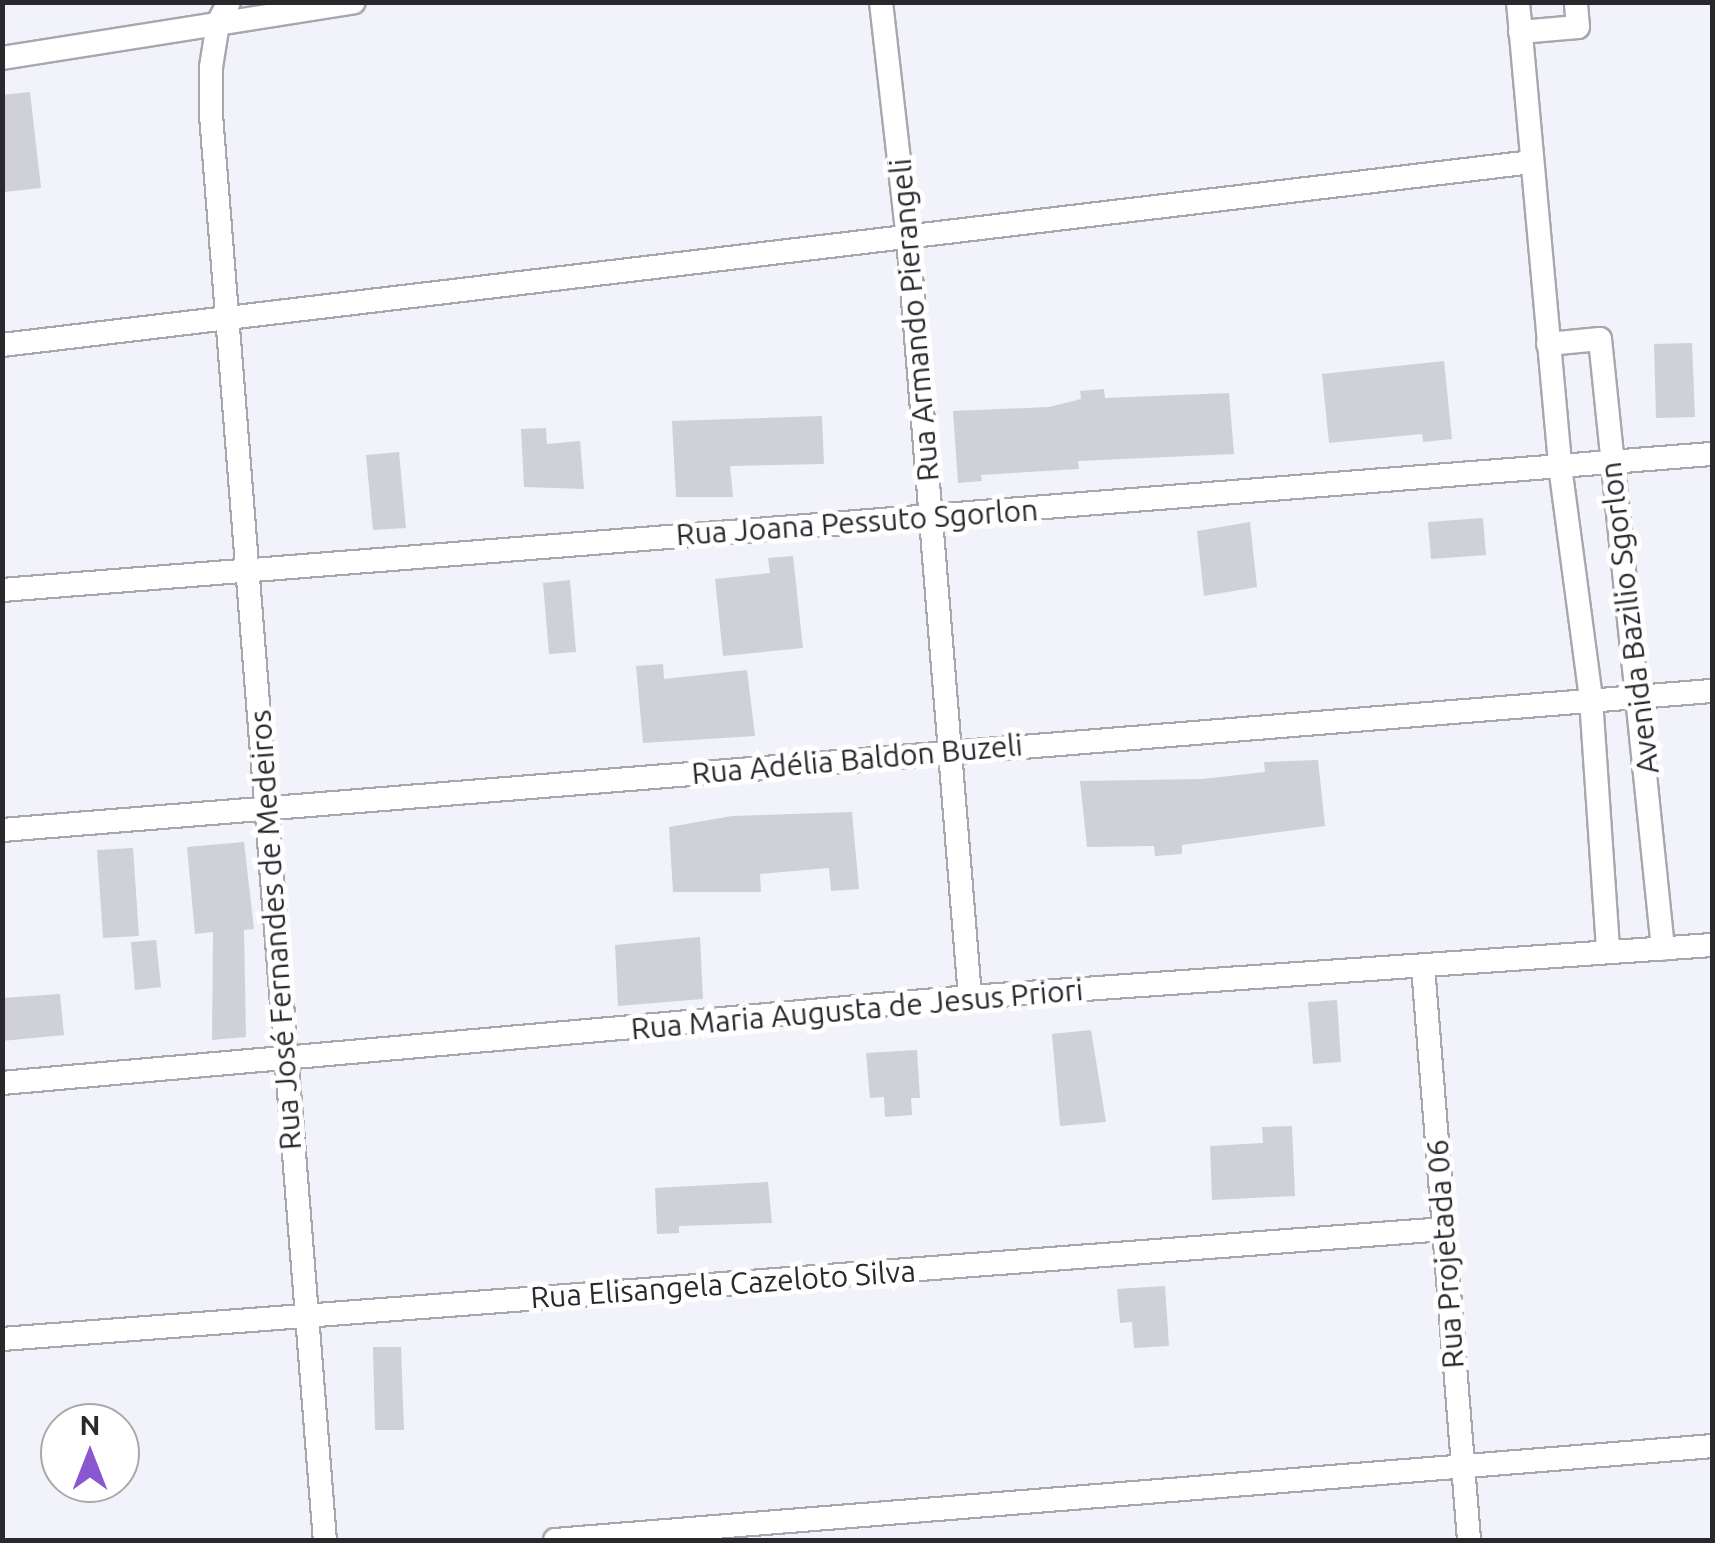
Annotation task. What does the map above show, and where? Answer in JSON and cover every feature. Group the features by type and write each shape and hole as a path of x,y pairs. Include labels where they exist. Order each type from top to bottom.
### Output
{"street":[{"path":"2,58 224,13 354,2"},
{"name":"Rua Armando Pierangeli","path":"881,2 908,238 970,998"},
{"name":"Avenida Bazilio Sgorlon","path":"1518,2 1560,466 1591,699 1608,951"},
{"path":"1520,32 1578,27 1576,2"},
{"name":"Rua José Fernandes de Medeiros","path":"224,13 212,116 304,1316 325,1540"},
{"path":"2,345 1532,162"},
{"name":"Avenida Bazilio Sgorlon","path":"1548,344 1600,339 1609,462 1641,697 1663,949"},
{"name":"Rua Joana Pessuto Sgorlon","path":"2,590 1712,454"},
{"name":"Rua Adélia Baldon Buzeli","path":"2,830 1712,691"},
{"name":"Rua Maria Augusta de Jesus Priori","path":"2,1083 970,998 1712,944"},
{"name":"Rua Projetada 06","path":"1423,967 1469,1540"},
{"name":"Rua Elisangela Cazeloto Silva","path":"2,1339 1444,1229"},
{"path":"555,1540 1712,1446"}],"building":[{"path":"30,92 41,188 4,192 2,95"},
{"path":"1692,343 1695,417 1656,418 1654,344"},
{"path":"1444,361 1452,439 1423,442 1422,434 1329,443 1322,374"},
{"path":"1104,389 1105,398 1229,393 1234,454 1078,461 1079,469 981,475 982,481 958,483 953,411 1049,407 1081,399 1080,391"},
{"path":"822,416 824,464 730,466 733,497 676,497 672,421"},
{"path":"546,428 547,444 580,441 584,489 524,487 521,429"},
{"path":"399,452 406,528 373,530 366,455"},
{"path":"1483,518 1486,555 1431,559 1428,522"},
{"path":"1250,522 1257,587 1204,596 1197,531"},
{"path":"793,556 803,648 723,656 715,579 770,573 768,558"},
{"path":"570,580 576,652 549,654 543,583"},
{"path":"663,664 664,679 747,670 755,736 643,743 636,666"},
{"path":"1318,760 1325,826 1182,845 1182,854 1155,856 1154,846 1087,847 1080,781 1202,779 1265,772 1264,762"},
{"path":"852,812 859,889 831,891 829,868 760,874 761,892 673,892 669,827 732,816"},
{"path":"244,842 254,929 244,930 246,1037 212,1040 213,932 195,934 187,847"},
{"path":"133,848 139,936 103,938 97,850"},
{"path":"700,937 703,999 618,1006 615,945"},
{"path":"156,940 161,987 135,990 131,942"},
{"path":"60,994 64,1035 2,1041 2,998"},
{"path":"1337,1000 1341,1062 1313,1064 1308,1002"},
{"path":"1091,1030 1106,1122 1060,1126 1052,1034"},
{"path":"917,1050 920,1098 911,1098 912,1115 885,1117 884,1097 870,1098 866,1053"},
{"path":"1292,1126 1295,1196 1212,1200 1210,1146 1263,1143 1262,1127"},
{"path":"768,1182 772,1223 679,1226 679,1233 657,1234 655,1188"},
{"path":"1165,1286 1169,1346 1134,1348 1132,1322 1120,1323 1117,1289"},
{"path":"373,1347 401,1347 404,1430 375,1430"}]}
